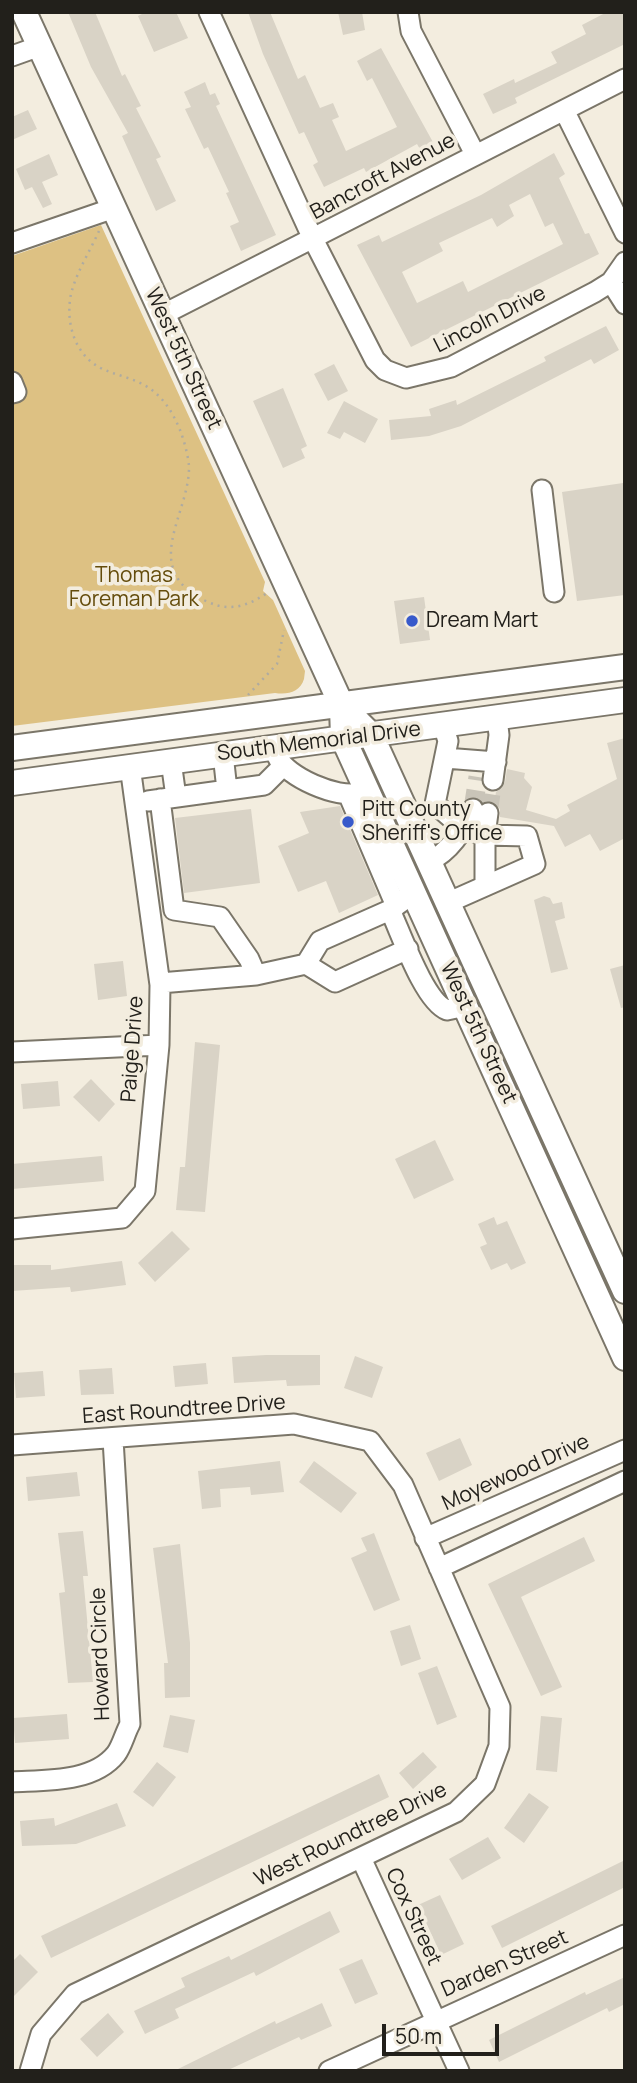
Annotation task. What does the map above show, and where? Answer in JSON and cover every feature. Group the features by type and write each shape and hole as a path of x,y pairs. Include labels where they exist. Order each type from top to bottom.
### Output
{"main road":[{"name":"West 5th Street","path":"24,12 108,217 162,315 342,706 371,735 625,1290"},
{"name":"South Memorial Drive","path":"12,748 625,667"},
{"name":"South Memorial Drive","path":"12,783 223,754 277,757 343,738 625,700"},
{"name":"West 5th Street","path":"342,706 343,738 358,793 387,860 400,903 442,954 625,1357"}],"street":[{"name":"Lincoln Drive","path":"209,12 313,239 375,360 394,376 418,378 450,367 611,282 625,262"},
{"path":"408,12 411,31 475,154"},
{"path":"12,57 40,46"},
{"name":"Bancroft Avenue","path":"162,315 625,79"},
{"path":"564,110 625,233"},
{"path":"12,243 108,217"},
{"path":"611,282 625,304"},
{"path":"12,382 16,392 12,393"},
{"path":"542,490 554,592"},
{"path":"445,758 487,770 499,735 497,718"},
{"path":"435,804 448,741 443,725"},
{"path":"223,754 227,790"},
{"path":"135,803 264,785 277,757 339,795 358,793"},
{"path":"171,761 168,798 174,910"},
{"name":"Paige Drive","path":"12,1229 122,1218 145,1191 159,1045 160,983 130,766"},
{"path":"405,810 435,804"},
{"path":"435,804 464,829 485,835 527,836 535,864 447,903"},
{"path":"428,862 441,856 481,811 485,835 485,886"},
{"path":"306,964 320,941 400,903 412,958 431,997 442,1008 466,1006"},
{"path":"150,909 220,917 249,959 256,975"},
{"path":"160,983 256,975 306,964 335,982 412,958 442,954"},
{"path":"12,1052 159,1045"},
{"name":"East Roundtree Drive","path":"12,1445 294,1424 370,1441 403,1485 425,1538"},
{"name":"Howard Circle","path":"12,1782 69,1778 95,1769 115,1754 130,1724 113,1439"},
{"name":"Moyewood Drive","path":"425,1538 625,1450"},
{"path":"439,1568 625,1481"},
{"name":"West Roundtree Drive","path":"30,2071 41,2034 75,1994 456,1812 485,1784 499,1746 500,1707 425,1538"},
{"name":"Cox Street","path":"360,1858 458,2071"},
{"name":"Darden Street","path":"329,2071 625,1935"}],"path":[{"path":"108,217 71,292 68,314 70,329 77,345 89,360 101,369 148,387 162,398 181,431 189,466 169,547 175,569 193,594 216,605 249,605 267,593"},
{"path":"243,699 277,664 285,623"}],"green space":[{"name":"Thomas Foreman Park","path":"101,225 265,582 263,591 273,600 305,671 304,679 300,687 289,693 12,726 12,256"}],"building":[{"path":"68,12 95,12 122,76 125,74 141,106 136,108 161,157 156,159 176,201 156,211 122,136 128,133 91,67"},
{"path":"146,12 176,12 188,38 154,52 138,16"},
{"path":"248,12 270,12 298,79 305,75 320,108 333,103 339,117 332,120 346,151 397,127 372,78 367,81 357,61 381,48 434,144 421,151 417,144 366,172 364,168 324,187 313,165 318,162 304,132 299,134 263,54"},
{"path":"338,12 362,12 365,30 343,35"},
{"path":"607,12 625,12 625,44 515,98 517,103 493,114 483,94 514,79 515,83 557,63 551,52 586,34 582,25"},
{"path":"205,82 210,95 215,93 220,104 216,106 276,235 241,251 230,226 239,222 226,193 229,192 208,147 204,149 185,109 191,107 184,92"},
{"path":"28,110 37,129 12,140 12,117"},
{"path":"554,153 565,174 559,178 585,234 589,233 599,254 411,347 357,245 379,235 382,242 481,195","holes":["530,194 545,227 553,223 563,244 468,292 463,281 417,303 402,272 443,251 439,243 492,218 497,227 514,216 509,205"]},
{"path":"49,154 58,175 42,182 52,204 43,208 32,187 25,190 16,169"},
{"path":"606,326 619,350 594,364 591,359 461,426 429,436 391,440 389,420 431,416 429,409 456,400 457,405 546,361 544,357"},
{"path":"334,364 348,391 328,401 314,374"},
{"path":"283,388 307,446 301,449 305,458 283,468 253,401"},
{"path":"344,401 378,419 365,443 344,432 340,439 327,433"},
{"path":"623,483 625,595 577,601 562,492"},
{"name":"Dream Mart","path":"424,597 430,640 400,644 394,601"},
{"path":"625,738 625,838 600,851 590,834 565,847 554,826 500,817 500,809 494,803 496,792 505,782 507,769 525,773 524,778 532,787 526,810 556,819 570,811 567,805 617,779 607,743"},
{"path":"340,806 378,895 339,913 326,881 298,892 278,846 309,833 300,812"},
{"path":"251,809 260,883 184,893 175,818"},
{"path":"544,896 550,898 553,904 562,902 565,918 555,921 568,969 551,973 534,900"},
{"path":"123,961 127,996 98,1000 94,964"},
{"path":"625,965 625,1007 621,1008 610,969"},
{"path":"195,1042 220,1045 205,1212 176,1210 180,1167 185,1167"},
{"path":"91,1079 115,1104 99,1122 73,1097"},
{"path":"58,1081 60,1106 23,1109 21,1084"},
{"path":"435,1140 454,1180 414,1199 395,1159"},
{"path":"102,1156 104,1181 12,1189 12,1164"},
{"path":"494,1217 497,1225 507,1221 526,1263 511,1270 507,1263 491,1270 480,1247 487,1244 478,1224"},
{"path":"172,1231 190,1249 155,1282 138,1263"},
{"path":"122,1261 126,1285 71,1292 70,1287 12,1291 12,1265 51,1265 51,1270"},
{"path":"320,1355 320,1385 287,1386 286,1380 234,1383 232,1357"},
{"path":"355,1356 383,1367 372,1398 344,1388"},
{"path":"206,1363 208,1384 175,1387 173,1366"},
{"path":"112,1368 114,1394 81,1395 79,1370"},
{"path":"43,1371 45,1396 16,1398 14,1373"},
{"path":"460,1438 472,1465 439,1481 426,1453"},
{"path":"280,1461 284,1492 251,1495 250,1487 220,1489 221,1507 202,1509 198,1471"},
{"path":"314,1461 357,1493 341,1513 299,1482"},
{"path":"77,1472 80,1496 28,1501 26,1477"},
{"path":"83,1531 88,1576 83,1576 93,1682 68,1683 59,1593 65,1592 58,1533"},
{"path":"374,1533 400,1600 374,1611 351,1558 367,1551 361,1538"},
{"path":"584,1537 595,1561 521,1597 562,1687 541,1696 488,1584"},
{"path":"180,1544 190,1643 190,1697 165,1698 164,1663 168,1663 153,1548"},
{"path":"410,1625 421,1659 401,1666 390,1631"},
{"path":"437,1666 457,1717 437,1725 418,1673"},
{"path":"67,1714 69,1739 15,1743 13,1718"},
{"path":"170,1715 195,1720 188,1753 163,1747"},
{"path":"541,1716 562,1718 557,1772 536,1770"},
{"path":"423,1752 437,1767 413,1789 399,1773"},
{"path":"157,1762 176,1777 153,1807 133,1792"},
{"path":"379,1774 389,1797 51,1958 41,1936"},
{"path":"529,1793 549,1807 524,1843 504,1828"},
{"path":"117,1803 126,1826 76,1844 22,1846 20,1821 54,1818 55,1826"},
{"path":"488,1837 501,1858 462,1880 449,1859"},
{"path":"625,1860 625,1887 502,1948 491,1926"},
{"path":"440,1895 464,1944 441,1955 418,1905"},
{"path":"330,1911 340,1932 256,1976 254,1972 175,2009 179,2018 145,2034 134,2011 185,1987 181,1978 229,1956 231,1960"},
{"path":"20,1954 38,1972 12,1998 12,1962"},
{"path":"362,1959 378,1994 355,2004 339,1969"},
{"path":"625,1977 625,2004 609,2012 607,2008 499,2062 489,2040 585,1992 586,1995"},
{"path":"322,2003 332,2026 301,2040 299,2037 226,2071 174,2071 275,2021 276,2024"},
{"path":"108,2013 124,2032 97,2057 80,2039"}],"tunnel":[{"path":"473,809 478,777"},
{"path":"488,813 493,780"}],"place":[{"name":"Dream Mart","path":"412,621"},
{"name":"Pitt County Sheriff's Office","path":"348,822"}]}
